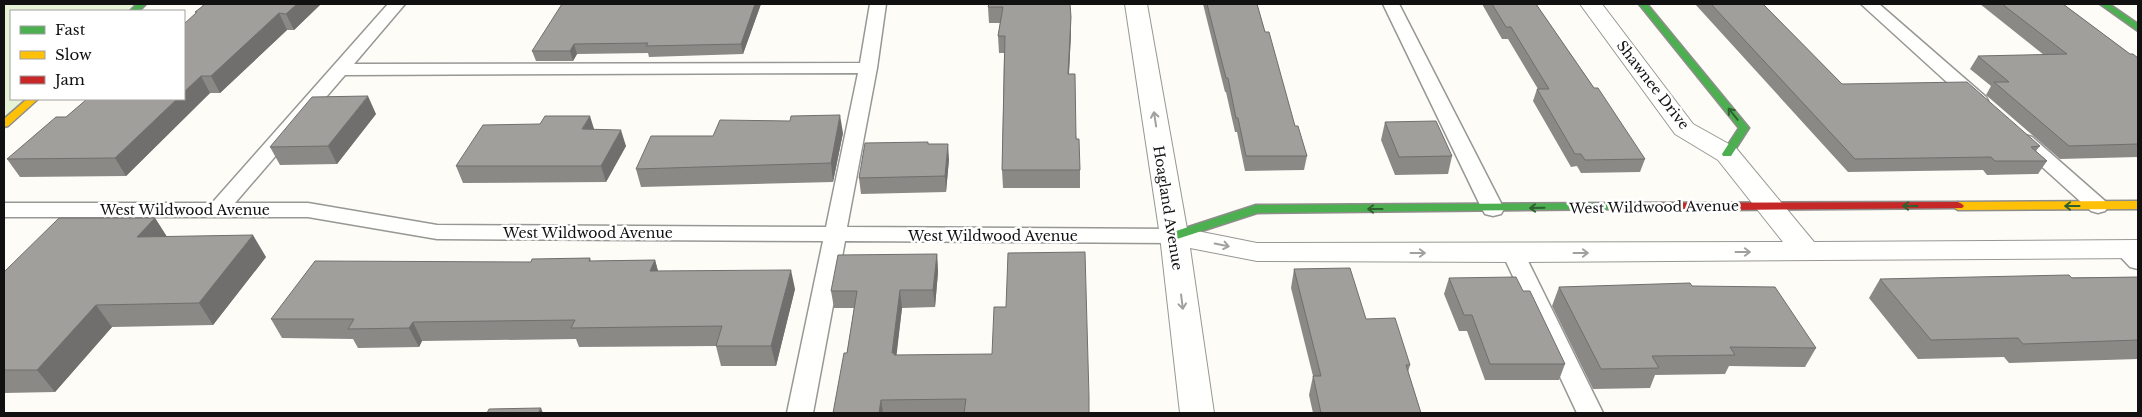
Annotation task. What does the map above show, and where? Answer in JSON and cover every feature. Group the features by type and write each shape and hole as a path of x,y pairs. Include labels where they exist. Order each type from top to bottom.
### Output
{"street":[{"name":"Hoagland Avenue","path":"1136,4 1174,236 1196,413"},
{"name":"Shawnee Drive","path":"1591,4 1684,129 1727,154 1806,251"},
{"path":"1643,4 1744,128 1727,154"},
{"path":"2104,4 2138,28"},
{"path":"4,124 32,100"},
{"name":"West Wildwood Avenue","path":"1174,236 1256,209 2138,205"},
{"name":"West Wildwood Avenue","path":"1174,236 1257,252 1806,251 2134,253"}],"lane":[{"path":"217,211 397,4"},
{"path":"800,413 868,68 878,4"},
{"path":"1391,4 1493,209"},
{"path":"1869,4 1994,114"},
{"path":"341,70 868,68"},
{"path":"2009,128 2098,206"},
{"name":"West Wildwood Avenue","path":"4,210 308,210 437,232 1174,236"},
{"path":"1513,253 1590,413"}],"green space":[{"path":"4,4 144,4 136,10 10,10 10,100 33,100 4,125"}],"building":[{"path":"203,4 297,4 286,14 279,13 211,76 201,76 185,91 185,23"},
{"path":"562,4 755,4 741,44 646,46 648,43 574,44 570,51 532,51"},
{"path":"989,4 1070,4 1068,74 1075,74 1076,139 1079,139 1080,170 1002,170 1005,36 998,36 1003,7 988,7"},
{"path":"1207,4 1257,4 1265,32 1269,32 1295,126 1298,126 1307,156 1246,156 1228,78 1226,78"},
{"path":"1492,4 1536,4 1594,88 1598,88 1645,159 1585,160 1581,154 1575,154 1537,89 1549,89 1511,27 1506,27"},
{"path":"1711,4 1763,4 1842,84 1967,82 2040,146 2031,147 2047,161 1995,161 1991,157 1855,159"},
{"path":"2002,4 2063,4 2138,58 2138,144 2069,146 1994,82 2009,82 1978,56 2067,54"},
{"path":"368,96 328,146 270,147 312,97"},
{"path":"86,100 176,100 115,158 7,159 56,117 66,117"},
{"path":"840,115 831,163 636,169 651,136 713,136 720,120 790,121 791,116"},
{"path":"545,116 590,116 582,129 621,130 601,166 456,166 483,125 540,124"},
{"path":"1436,121 1452,156 1399,157 1385,122"},
{"path":"928,142 928,144 948,144 945,176 859,178 865,143"},
{"path":"59,218 155,218 137,237 253,235 199,303 96,305 37,370 4,370 4,272"},
{"path":"1085,252 1089,413 964,413 966,399 881,400 879,413 833,413 844,353 847,353 857,291 831,291 838,255 937,254 933,290 900,290 892,353 895,353 894,355 992,354 994,307 1006,307 1008,253"},
{"path":"590,258 589,261 655,260 650,271 791,270 771,346 716,346 722,326 571,328 575,320 413,322 409,328 348,329 354,319 271,319 315,261 531,262 532,259"},
{"path":"1350,268 1366,319 1395,318 1410,365 1406,365 1421,413 1321,413 1313,376 1321,376 1294,269"},
{"path":"2069,275 2072,278 2138,277 2138,340 2023,344 2018,338 1931,340 1880,279"},
{"path":"1516,277 1523,291 1530,291 1565,364 1490,364 1472,315 1464,315 1449,278"},
{"path":"1690,283 1692,286 1775,287 1816,348 1730,347 1735,355 1652,356 1659,368 1601,369 1559,287"},
{"path":"541,408 538,413 487,413 489,409"}],"traffic: fast":[{"path":"135,10 142,4"},
{"path":"1643,4 1744,128 1727,154"},
{"path":"2104,4 2138,28"},
{"path":"1174,236 1256,209 1619,207"}],"traffic: slow":[{"path":"4,124 32,100"},
{"path":"1958,206 2138,205"}],"traffic: jam":[{"path":"1619,207 1958,206"}]}
